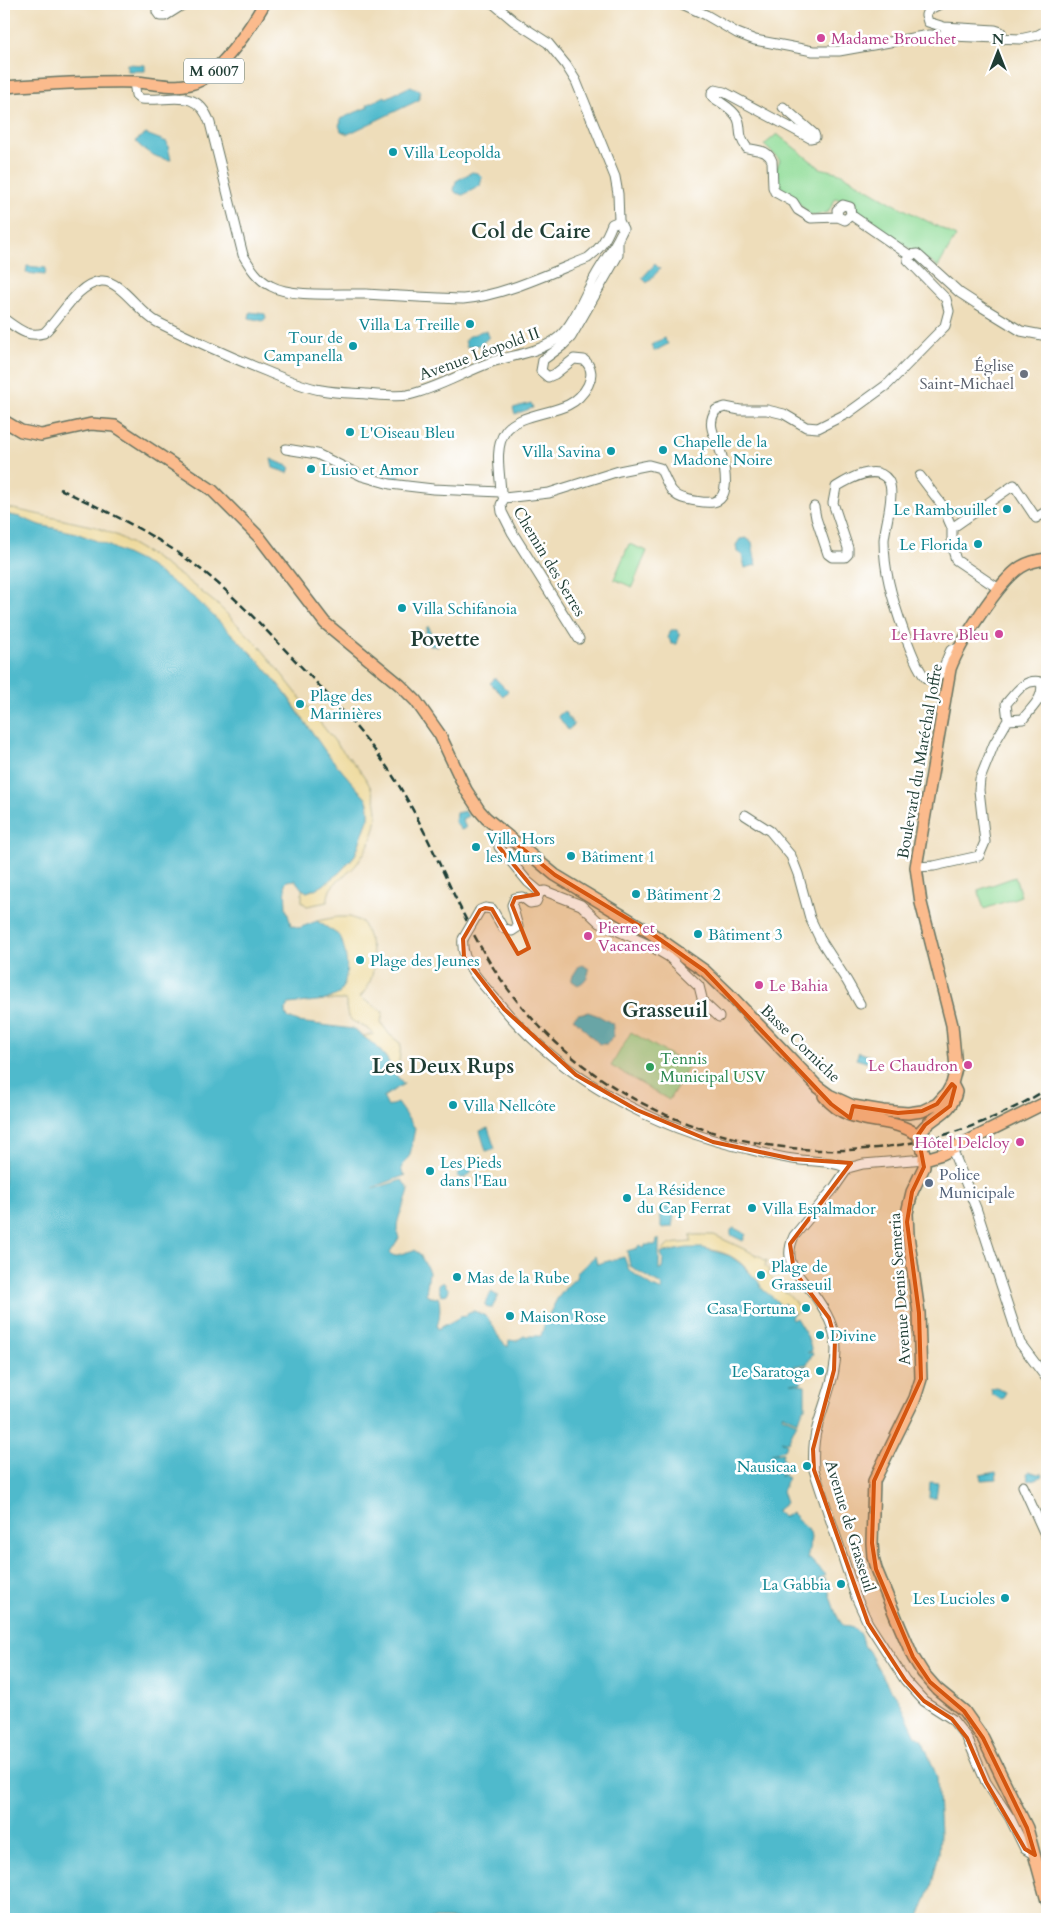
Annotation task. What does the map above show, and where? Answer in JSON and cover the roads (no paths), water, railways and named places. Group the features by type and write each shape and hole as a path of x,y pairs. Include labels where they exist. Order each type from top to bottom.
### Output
{"main road":[{"name":"M 6007","path":"4,86 134,82 184,86 209,75 224,60 264,4"},
{"name":"Basse Corniche","path":"4,421 21,431 41,435 91,424 115,426 212,490 260,538 325,624 400,685 416,701 440,735 466,790 479,810 502,832 555,876 648,931 699,967 729,994 818,1087 853,1106 898,1113 922,1111"},
{"name":"Boulevard du Maréchal Joffre","path":"922,1111 937,1104 952,1084 956,1068 952,1025 920,896 916,867 950,669 959,648 999,589 1022,566 1047,558"},
{"path":"917,1132 950,1106 956,1092 952,1084"},
{"path":"818,1087 837,1110 857,1118 894,1125 917,1132"},
{"path":"917,1132 925,1156 952,1149 1047,1102"},
{"path":"853,1106 853,1112 857,1118"},
{"name":"Avenue Denis Semeria","path":"925,1156 924,1167 912,1192 907,1213 908,1235 919,1313 921,1379 915,1398 874,1481 873,1556 876,1568 913,1657 930,1682 964,1710 983,1738 1026,1828 1047,1901"}],"street":[{"path":"159,4 157,6 158,14 165,16 184,4"},
{"name":"Avenue Léopold II","path":"4,319 24,333 31,335 44,334 79,292 88,285 102,281 111,282 119,287 139,309 156,321 207,347 294,383 321,390 406,395 423,391 490,363 546,346 561,335 572,320 604,261 618,240 623,229 620,221 618,194 615,177 576,81 566,65 548,43 514,21 494,4"},
{"path":"682,4 737,33 755,40 813,51 839,51 929,35 1020,39 1038,35 1047,30"},
{"path":"940,4 928,10 926,16 928,22 944,27 996,30 1001,32 1003,39"},
{"path":"134,82 136,95 141,99 182,98 199,104 205,110 210,123 243,255 250,267 262,280 272,287 289,292 476,298 502,291 588,258 606,240 612,224 620,221"},
{"path":"783,107 814,134 814,137 810,138 724,92 716,90 712,93 712,96 731,110 738,119 741,140 747,148 761,150 770,157 775,192 793,202 798,210 806,216 819,219 838,217 837,210 842,205 850,207 851,215 909,255"},
{"name":"Chemin des Serres","path":"579,638 512,532 502,512 499,449 507,429 521,420 568,405 582,393 591,380 592,370 584,360 574,359 555,374 548,377 541,371 541,363 566,342 576,330 618,255 618,240"},
{"path":"909,255 914,253 920,256 960,293 1013,327 1028,334 1047,336"},
{"path":"286,449 317,454 362,476 390,484 502,495 549,493 619,471 649,464 660,468 671,490 681,498 718,501 725,485 722,456 712,434 711,422 716,410 725,407 740,410 767,410 784,414 806,427 818,428 848,413 888,384 945,326 949,311 946,299 908,260 909,255"},
{"path":"814,507 828,554 845,557 848,554 848,548 833,503 836,487 858,475 878,473 887,479 892,487 884,542 889,582 911,648 923,676 927,679 936,678 940,675 951,650 959,648"},
{"path":"920,476 942,505 952,528 952,547 956,560 999,589"},
{"path":"952,528 1014,485 1036,518 1047,512"},
{"path":"916,867 934,866 979,856 985,842 979,790 980,779 994,744 1008,720 1006,704 1017,690 1028,682 1034,680 1041,682 1043,689 1041,697 1023,719 1008,720"},
{"path":"745,815 770,831 791,856 810,918 820,939 860,1004"},
{"path":"502,832 499,847 528,882 540,892 545,891 581,905 600,922 647,944 669,957 700,986 704,1002 719,1017"},
{"path":"540,892 536,902 530,903 522,897 515,898 512,904 518,927 512,931 503,928 492,909 485,908 480,910 463,939 464,957 469,966 504,1009 558,1061 602,1091 663,1123 713,1142 793,1159 836,1162 848,1168 863,1164 925,1156"},
{"path":"952,1149 976,1208 1020,1343 1047,1379"},
{"name":"Avenue de Grasseuil","path":"848,1168 794,1236 790,1244 790,1261 794,1271 829,1318 835,1346 834,1370 814,1443 814,1470 856,1597 868,1623 905,1680 924,1701 952,1719 967,1738 991,1790 1010,1818 1026,1850 1035,1855"},
{"path":"1023,1486 1047,1539"}],"water":[{"path":"127,64 145,65 145,71 127,71"},
{"path":"411,86 420,91 419,100 348,134 341,131 340,119 368,107 367,105 385,96 386,98"},
{"path":"146,134 167,142 171,160 151,154 135,141"},
{"path":"472,172 478,173 482,177 480,186 463,195 456,193 454,190 456,181"},
{"path":"655,264 660,269 647,283 642,278"},
{"path":"27,266 46,268 45,275 26,273"},
{"path":"250,312 265,314 266,318 263,321 249,318"},
{"path":"482,331 487,331 489,337 480,345 467,347 465,341 468,337"},
{"path":"664,338 668,344 655,351 651,345"},
{"path":"531,403 533,408 515,414 513,408"},
{"path":"271,459 290,467 288,473 273,468"},
{"path":"392,465 400,472 399,479 393,478 389,474"},
{"path":"4,514 20,517 39,525 76,533 107,545 148,565 197,600 259,661 282,689 325,751 367,800 369,817 355,855 340,872 322,886 307,892 295,880 285,883 286,908 291,925 299,928 317,921 340,936 347,965 345,980 339,994 326,1000 289,1004 285,1014 298,1022 353,1029 376,1046 404,1084 383,1097 388,1107 397,1103 415,1128 410,1155 401,1168 403,1174 406,1175 372,1188 402,1180 409,1190 398,1220 397,1232 399,1238 390,1252 394,1256 414,1250 420,1254 429,1272 426,1294 435,1298 438,1297 439,1300 438,1329 460,1317 466,1316 468,1312 474,1311 489,1319 500,1340 508,1347 509,1340 516,1341 524,1336 541,1336 545,1322 557,1299 576,1278 577,1273 595,1256 597,1264 624,1257 629,1270 662,1291 661,1285 630,1266 627,1251 638,1248 640,1245 642,1248 645,1245 656,1245 657,1239 659,1239 659,1270 662,1269 663,1261 661,1253 687,1248 703,1248 730,1256 758,1281 763,1290 781,1306 784,1303 794,1314 791,1317 792,1320 796,1318 807,1336 812,1351 808,1353 813,1353 807,1364 794,1366 794,1368 807,1366 807,1377 802,1377 801,1383 791,1383 805,1385 805,1408 797,1421 783,1413 782,1416 797,1423 788,1442 781,1440 787,1444 785,1450 771,1453 783,1453 782,1458 784,1462 780,1477 784,1472 784,1476 788,1478 782,1491 786,1503 776,1511 783,1517 792,1513 810,1532 811,1538 807,1559 810,1559 825,1575 814,1582 825,1578 839,1620 842,1624 854,1629 860,1635 890,1690 897,1696 916,1736 923,1742 937,1777 939,1853 931,1888 918,1919 822,1919 818,1916 814,1919 4,1919"},
{"path":"746,538 752,542 756,565 745,568 742,555 737,552 736,545 740,539"},
{"path":"427,627 429,627 432,638 438,647 430,645 425,641"},
{"path":"671,630 677,630 679,634 677,644 671,644 668,638"},
{"path":"495,678 508,691 503,696 490,683"},
{"path":"564,711 574,725 568,730 558,716"},
{"path":"465,811 468,816 462,819 466,828 461,830 455,822 456,813"},
{"path":"583,965 589,969 589,972 584,981 578,985 572,981 572,977 579,966"},
{"path":"588,1012 613,1024 613,1036 607,1044 599,1044 573,1018 578,1014"},
{"path":"859,1052 872,1057 869,1063 856,1059"},
{"path":"488,1128 495,1149 486,1151 480,1131"},
{"path":"469,1168 472,1172 465,1178 457,1176 461,1170"},
{"path":"661,1207 672,1207 672,1214 674,1215 672,1227 661,1228 659,1216 661,1214"},
{"path":"734,1228 746,1234 743,1241 731,1235 731,1230"},
{"path":"443,1282 449,1290 447,1294 441,1296 438,1285"},
{"path":"491,1292 498,1296 492,1308 488,1308 485,1305"},
{"path":"997,1388 1005,1392 1004,1398 1000,1399 992,1394 991,1389"},
{"path":"1029,1471 1038,1474 1042,1473 1043,1476 1029,1481 1027,1474"},
{"path":"996,1472 997,1479 981,1480 980,1475"},
{"path":"930,1482 938,1483 936,1498 929,1498"}],"railway":[{"path":"60,489 147,533 195,565 244,608 324,691 369,743 397,782 413,810 468,923 500,978 551,1038 611,1085 679,1120 751,1142 827,1150 903,1144 977,1124 1047,1089"}],"place":[{"name":"Madame Brouchet","path":"821,38"},
{"name":"Villa Leopolda","path":"393,152"},
{"name":"Villa La Treille","path":"470,324"},
{"name":"Tour de Campanella","path":"353,346"},
{"name":"Église Saint-Michael","path":"1024,374"},
{"name":"L'Oiseau Bleu","path":"350,432"},
{"name":"Chapelle de la Madone Noire","path":"663,450"},
{"name":"Villa Savina","path":"611,451"},
{"name":"Lusio et Amor","path":"311,469"},
{"name":"Le Rambouillet","path":"1007,509"},
{"name":"Le Florida","path":"978,544"},
{"name":"Villa Schifanoia","path":"402,608"},
{"name":"Le Havre Bleu","path":"999,634"},
{"name":"Plage des Marinières","path":"300,704"},
{"name":"Villa Hors les Murs","path":"476,847"},
{"name":"Bâtiment 1","path":"571,856"},
{"name":"Bâtiment 2","path":"636,894"},
{"name":"Bâtiment 3","path":"698,934"},
{"name":"Pierre et Vacances","path":"588,936"},
{"name":"Plage des Jeunes","path":"360,960"},
{"name":"Le Bahia","path":"759,985"},
{"name":"Le Chaudron","path":"968,1065"},
{"name":"Tennis Municipal USV","path":"650,1067"},
{"name":"Villa Nellcôte","path":"453,1105"},
{"name":"Hôtel Delcloy","path":"1020,1142"},
{"name":"Les Pieds dans l'Eau","path":"430,1171"},
{"name":"Police Municipale","path":"929,1183"},
{"name":"La Résidence du Cap Ferrat","path":"627,1198"},
{"name":"Villa Espalmador","path":"752,1208"},
{"name":"Plage de Grasseuil","path":"761,1275"},
{"name":"Mas de la Rube","path":"457,1277"},
{"name":"Casa Fortuna","path":"806,1308"},
{"name":"Maison Rose","path":"510,1316"},
{"name":"Divine","path":"820,1335"},
{"name":"Le Saratoga","path":"820,1371"},
{"name":"Nausicaa","path":"807,1466"},
{"name":"La Gabbia","path":"841,1584"},
{"name":"Les Lucioles","path":"1005,1598"}],"district":[{"name":"Col de Caire","path":"531,231"},
{"name":"Povette","path":"445,639"},
{"name":"Grasseuil","path":"665,1010"},
{"name":"Les Deux Rups","path":"443,1066"}]}
